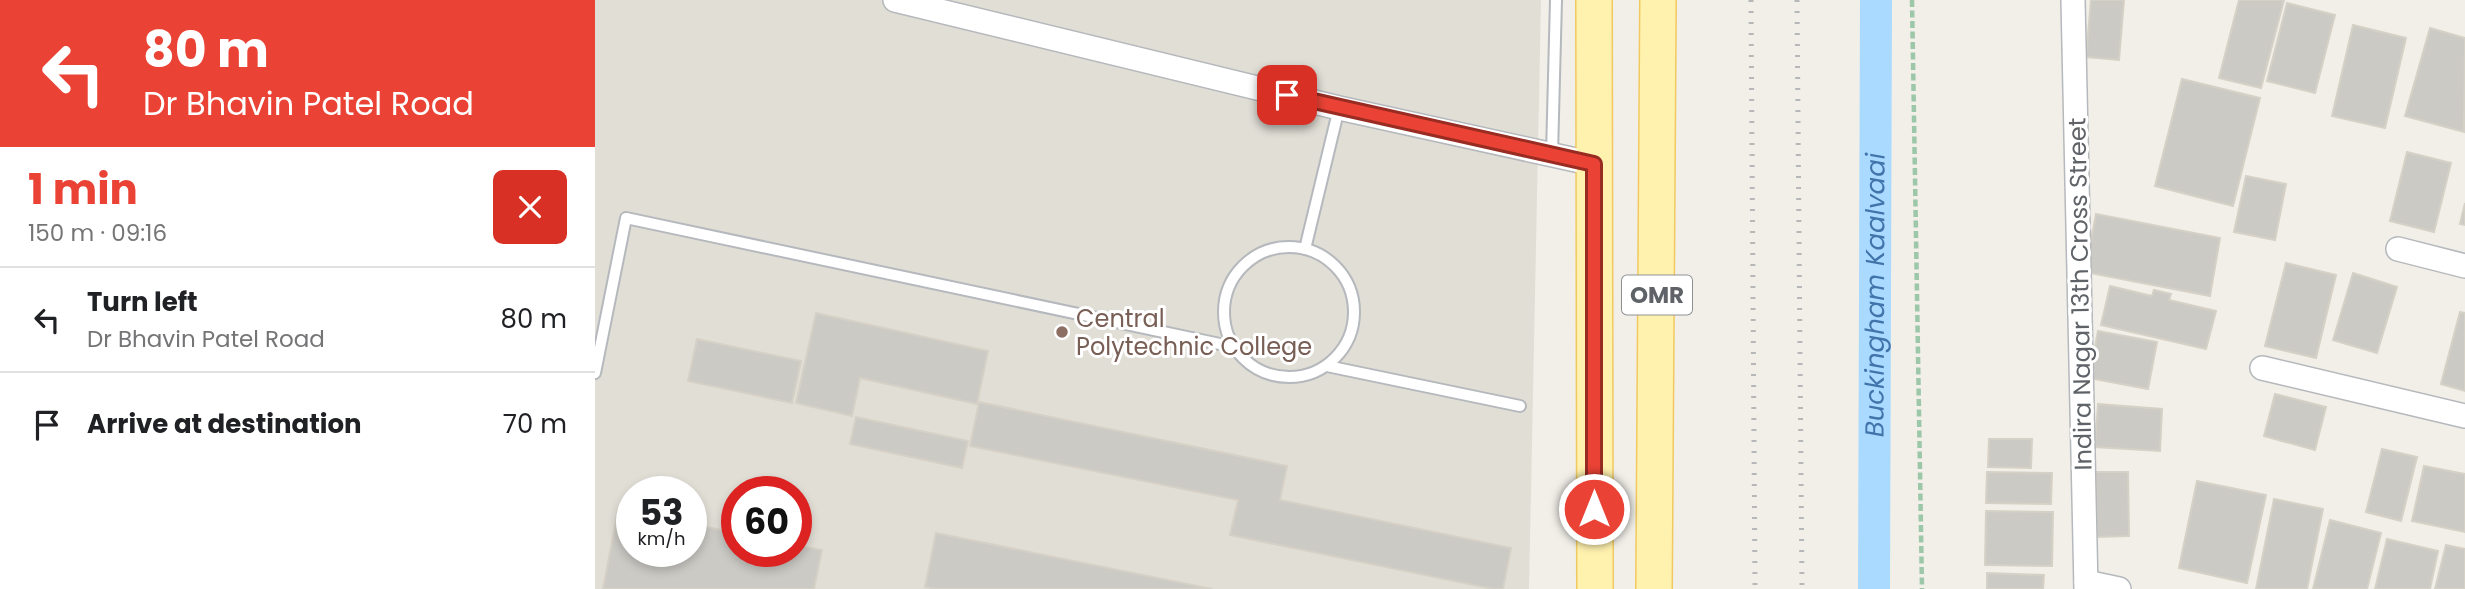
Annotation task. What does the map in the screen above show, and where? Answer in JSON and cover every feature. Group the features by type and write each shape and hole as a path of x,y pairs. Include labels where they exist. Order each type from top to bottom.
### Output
{"main road":[{"name":"OMR","path":"1594,0 1594,589"},
{"name":"OMR","path":"1654,589 1658,0"}],"street":[{"path":"895,0 1339,108 1594,164"},
{"name":"Indira Nagar 13th Cross Street","path":"2073,0 2086,585"},
{"path":"2398,248 2465,266"},
{"path":"2262,368 2465,416"},
{"path":"2086,585 2119,589"}],"lane":[{"path":"1552,154 1556,0"},
{"path":"1305,249 1339,108"},
{"path":"595,373 626,218 1234,347"},
{"path":"1286,247 1305,249 1325,257 1340,271 1351,290 1355,311 1352,332 1343,351 1328,366 1308,375 1287,378 1266,373 1248,363 1234,347 1226,329 1223,310 1226,291 1249,260 1266,251 1286,247"},
{"path":"1328,366 1520,406"}],"path":[{"path":"1912,0 1921,589"}],"shaded area":[{"name":"Central Polytechnic College","path":"595,0 1541,0 1529,589 595,589"}],"building":[{"path":"2091,0 2124,0 2119,60 2086,57"},
{"path":"2239,0 2284,0 2261,88 2219,78"},
{"path":"2287,3 2335,15 2315,93 2267,81"},
{"path":"2353,25 2406,38 2385,128 2332,116"},
{"path":"2430,28 2465,38 2464,132 2405,116"},
{"path":"2182,79 2260,98 2233,206 2155,186"},
{"path":"2407,152 2451,163 2434,232 2390,221"},
{"path":"2246,176 2286,184 2275,240 2234,232"},
{"path":"2465,203 2465,225 2460,224"},
{"path":"2096,214 2220,238 2210,296 2085,272"},
{"path":"2286,263 2336,275 2316,358 2265,346"},
{"path":"2353,273 2397,287 2377,353 2333,340"},
{"path":"2110,286 2152,296 2154,290 2171,294 2169,300 2216,311 2206,349 2101,325"},
{"path":"2460,312 2465,313 2465,391 2441,384"},
{"path":"816,313 988,351 977,404 860,378 852,416 796,403"},
{"path":"2098,331 2157,342 2148,389 2089,378"},
{"path":"697,339 801,361 792,403 688,381"},
{"path":"2275,394 2326,407 2315,450 2264,436"},
{"path":"979,402 1287,466 1280,500 1511,548 1503,589 1230,535 1238,500 970,446"},
{"path":"2098,404 2162,409 2160,451 2095,447"},
{"path":"856,417 968,441 962,468 850,444"},
{"path":"1989,439 2032,439 2031,468 1988,467"},
{"path":"2382,449 2417,457 2401,521 2366,512"},
{"path":"2424,466 2465,474 2465,532 2412,521"},
{"path":"1987,472 2052,473 2051,504 1986,503"},
{"path":"2096,472 2128,472 2129,536 2097,537"},
{"path":"2197,481 2266,495 2247,583 2179,568"},
{"path":"2274,499 2323,509 2307,589 2256,589"},
{"path":"1986,511 2053,512 2052,566 1985,565"},
{"path":"2330,520 2381,533 2367,589 2313,589"},
{"path":"616,521 616,567 707,567 707,527 721,530 721,567 812,567 812,548 822,550 814,589 603,589"},
{"path":"936,533 1212,589 925,587"},
{"path":"2387,539 2438,551 2430,589 2375,589"},
{"path":"2446,545 2465,549 2465,589 2435,589"},
{"path":"1987,573 2044,575 2043,589 1987,589"}],"waterway":[{"name":"Buckingham Kaalvaai","path":"1874,589 1876,0"}],"railway":[{"path":"1751,0 1755,589"},
{"path":"1797,0 1802,589"}],"place":[{"name":"Central Polytechnic College","path":"1062,332"}],"route":[{"path":"1287,95 1594,164 1594,509"}]}
